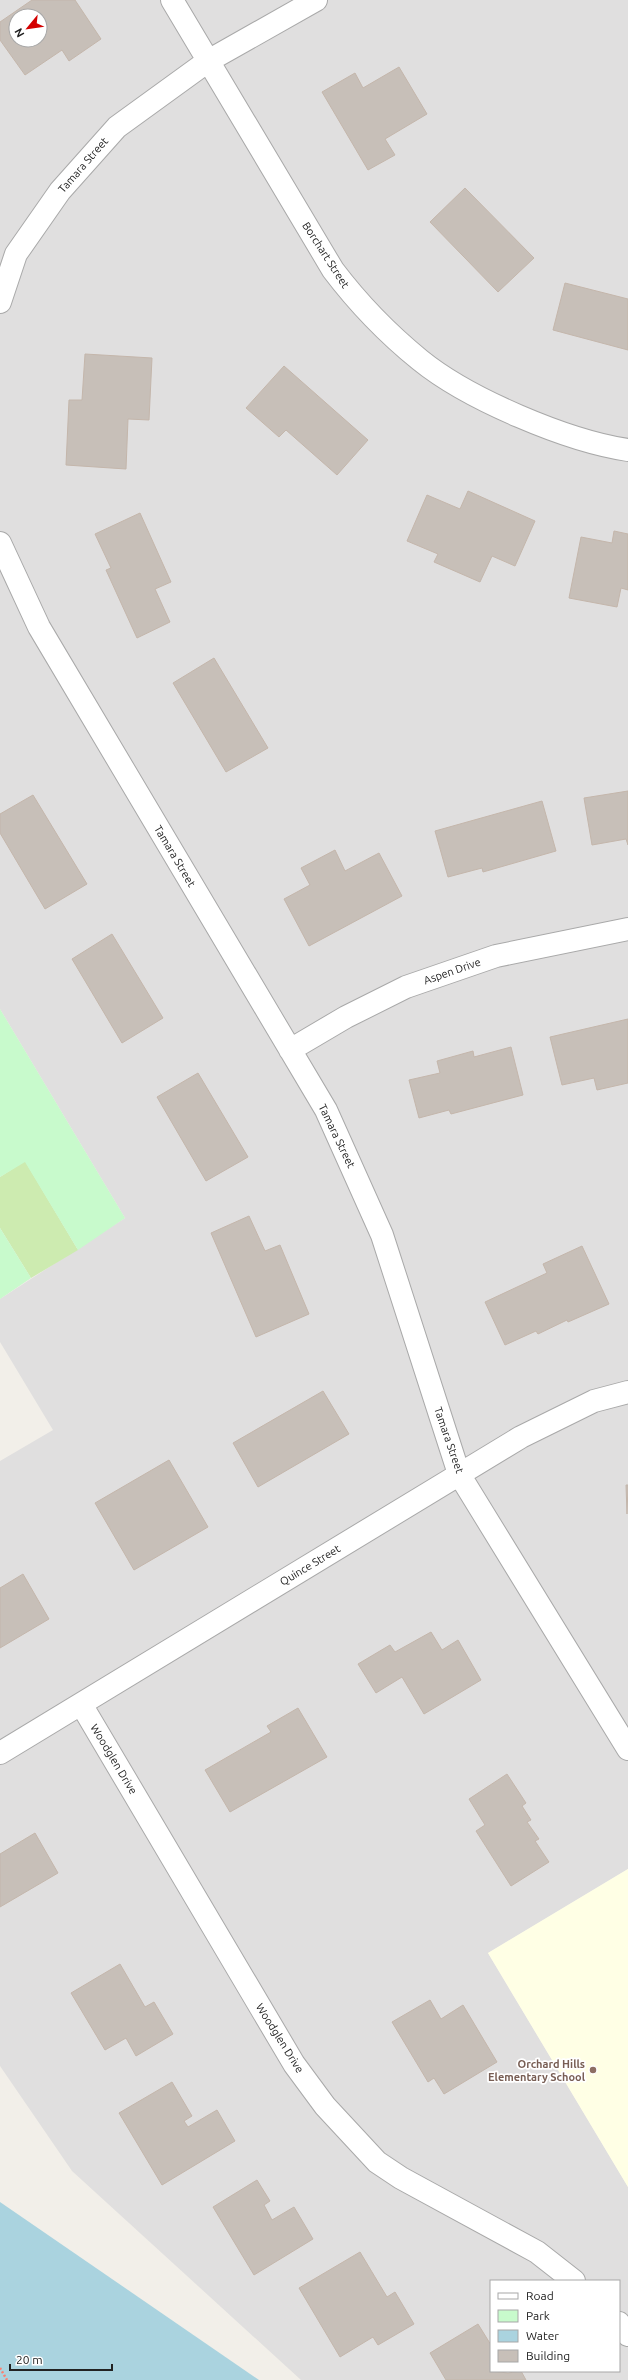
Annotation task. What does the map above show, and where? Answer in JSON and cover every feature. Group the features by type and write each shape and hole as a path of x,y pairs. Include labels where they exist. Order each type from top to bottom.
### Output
{"street":[{"name":"Borchart Street","path":"172,0 333,270 358,302 420,360 462,387 526,419 605,446 628,450"},
{"name":"Tamara Street","path":"0,302 8,252 117,127 208,61 316,0"},
{"name":"Tamara Street","path":"0,543 39,627 326,1110 382,1235 459,1474 628,1749"},
{"name":"Aspen Drive","path":"290,1050 346,1017 406,987 496,956 628,929"},
{"name":"Quince Street","path":"0,1753 527,1434 594,1401 628,1392"},
{"name":"Woodglen Drive","path":"81,1704 294,2064 326,2106 377,2162 401,2178 537,2252 573,2280"},
{"path":"620,2324 628,2335"}],"path":[{"path":"0,2368 7,2380"}],"shaded area":[{"path":"0,0 628,0 628,1869 488,1953 628,2187 628,2380 301,2380 72,2171 0,2066 0,1461 53,1430 0,1342 0,1299 125,1218 0,1009"},
{"name":"Orchard Hills Elementary School","path":"628,1869 628,2187 488,1953"}],"green space":[{"path":"0,1009 125,1218 78,1250 25,1162 0,1177"},
{"path":"25,1161 78,1250 31,1278 0,1228 0,1177"},
{"path":"0,1228 31,1278 0,1299"}],"water":[{"path":"0,2202 259,2380 0,2380"}],"building":[{"path":"32,0 75,0 101,39 69,61 62,50 25,75 0,40 0,22 8,16 8,48 48,48 48,8 20,8"},
{"path":"399,67 427,114 385,139 395,155 368,170 322,92 355,73 363,88"},
{"path":"465,188 534,258 498,292 430,222"},
{"path":"565,283 628,299 628,350 553,330"},
{"path":"85,354 152,358 149,420 128,419 126,469 66,465 69,400 82,400"},
{"path":"284,366 368,440 337,475 286,430 279,437 246,408"},
{"path":"468,491 535,521 515,566 492,556 480,582 434,562 438,554 407,541 427,495 460,509"},
{"path":"140,513 171,582 155,589 170,622 137,638 106,570 111,568 95,534"},
{"path":"614,531 628,534 628,590 621,588 617,607 569,598 581,537 612,543"},
{"path":"214,658 268,748 226,772 173,683"},
{"path":"628,791 628,845 626,839 592,845 584,798"},
{"path":"33,795 87,884 45,909 0,833 0,814"},
{"path":"542,801 556,851 483,872 482,868 448,877 435,831"},
{"path":"335,850 345,871 379,853 402,896 309,946 284,899 310,885 301,868"},
{"path":"112,934 163,1018 122,1043 72,959"},
{"path":"628,1019 628,1083 597,1090 594,1078 562,1085 550,1037"},
{"path":"511,1047 523,1095 451,1114 449,1110 419,1118 409,1080 440,1073 437,1061 473,1051 474,1057"},
{"path":"198,1073 248,1157 206,1181 157,1097"},
{"path":"249,1216 265,1251 280,1245 309,1314 256,1337 211,1233"},
{"path":"582,1246 609,1304 568,1322 567,1320 538,1334 536,1331 505,1345 485,1302 547,1273 543,1264"},
{"path":"323,1391 349,1434 258,1487 233,1443"},
{"path":"169,1460 208,1527 134,1570 95,1503"},
{"path":"626,1485 628,1485 627,1514"},
{"path":"23,1574 49,1619 0,1648 0,1588"},
{"path":"431,1632 442,1650 458,1640 481,1680 424,1714 402,1677 376,1693 358,1664 390,1645 395,1652"},
{"path":"298,1708 327,1757 230,1812 205,1770 271,1732 267,1726"},
{"path":"507,1774 526,1803 522,1806 531,1820 527,1822 539,1839 535,1841 549,1862 511,1886 476,1831 485,1825 469,1799"},
{"path":"35,1833 58,1873 0,1907 0,1854"},
{"path":"120,1964 145,2007 154,2002 173,2034 136,2056 126,2038 105,2050 71,1993"},
{"path":"430,2000 441,2019 463,2005 497,2062 444,2094 434,2078 428,2082 392,2022"},
{"path":"172,2082 192,2116 184,2121 188,2127 217,2110 235,2141 162,2185 119,2113"},
{"path":"257,2180 270,2201 264,2205 272,2220 294,2207 313,2239 254,2275 213,2207"},
{"path":"360,2252 387,2297 395,2292 414,2324 378,2345 373,2337 340,2357 299,2288"},
{"path":"478,2324 490,2343 490,2372 522,2372 526,2380 446,2380 430,2353"}],"place":[{"name":"Orchard Hills Elementary School","path":"593,2070"}]}
